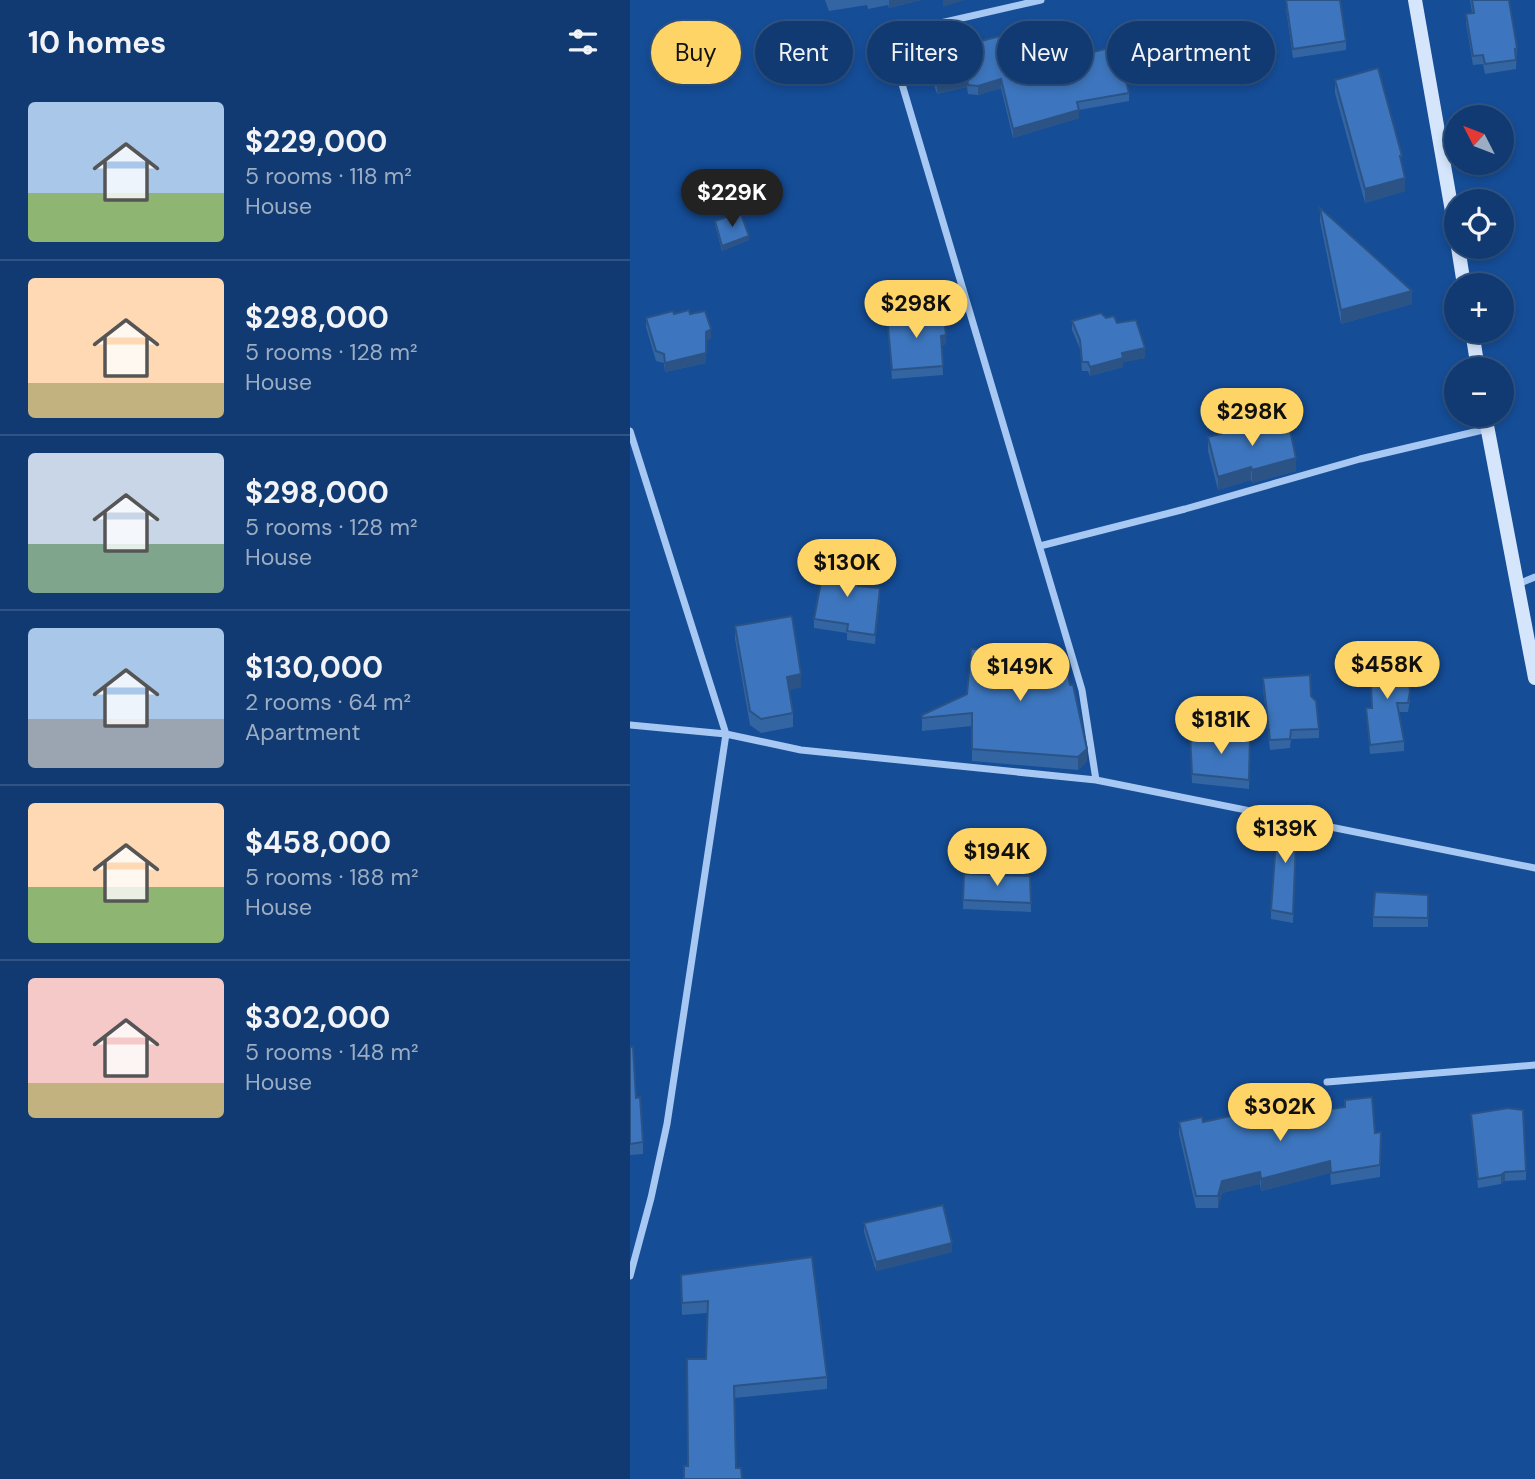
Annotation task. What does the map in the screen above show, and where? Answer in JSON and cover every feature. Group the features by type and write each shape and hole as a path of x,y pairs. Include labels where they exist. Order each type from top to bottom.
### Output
{"street":[{"path":"1041,0 923,27 902,45 899,74 1082,690 1096,780"},
{"path":"1415,0 1448,189"},
{"path":"1040,546 1185,509 1470,427"},
{"path":"1488,427 1535,678"},
{"path":"630,431 726,734 667,1124 630,1276"},
{"path":"1517,584 1535,577"},
{"path":"630,725 726,734 801,750 1096,780 1535,867"},
{"path":"1327,1082 1535,1065"}],"building":[{"path":"1286,0 1340,0 1346,41 1293,49"},
{"path":"1472,0 1509,0 1517,48 1516,60 1485,64 1483,55 1473,56 1466,14 1474,13"},
{"path":"997,37 997,80 978,86 968,85 983,84 983,40"},
{"path":"1107,49 1107,84 1127,84 1129,93 1077,102 1079,110 1013,129 1002,84 1093,84 1093,52"},
{"path":"1378,68 1402,156 1405,178 1365,189 1335,80"},
{"path":"1320,208 1379,261 1412,291 1341,310"},
{"path":"740,212 749,236 722,246 715,221"},
{"path":"689,310 690,314 705,311 711,329 706,332 706,353 665,363 664,354 656,351 646,318"},
{"path":"943,310 946,335 941,336 943,366 892,370 887,316"},
{"path":"1101,313 1106,318 1114,316 1117,323 1136,320 1145,348 1122,353 1123,358 1090,367 1088,362 1082,362 1080,340 1072,321"},
{"path":"1288,421 1296,458 1218,477 1208,437 1252,426 1258,429"},
{"path":"825,561 861,567 858,586 880,588 875,635 847,631 848,624 814,619"},
{"path":"792,616 801,674 787,677 793,713 761,719 750,711 735,626"},
{"path":"1036,648 1035,650 1064,652 1087,749 1078,757 972,749 972,713 922,718 922,715 967,694 971,649"},
{"path":"1406,660 1410,691 1408,703 1397,703 1404,741 1370,745 1366,708 1372,708 1370,662"},
{"path":"1310,675 1311,696 1316,701 1319,729 1291,730 1290,739 1270,740 1263,678"},
{"path":"1190,734 1250,735 1249,780 1192,774"},
{"path":"1278,814 1297,817 1293,914 1271,910"},
{"path":"964,874 1030,876 1031,903 963,900"},
{"path":"1375,892 1428,895 1428,918 1373,917"},
{"path":"630,1047 633,1047 636,1098 640,1097 643,1142 630,1144"},
{"path":"1372,1097 1375,1133 1381,1132 1380,1165 1331,1173 1330,1161 1261,1179 1260,1172 1222,1181 1218,1196 1196,1196 1179,1122 1202,1117 1203,1122 1285,1104 1287,1116 1345,1107 1345,1100"},
{"path":"1508,1108 1523,1110 1526,1171 1505,1172 1478,1179 1471,1114"},
{"path":"943,1205 952,1243 876,1262 864,1223"},
{"path":"812,1257 827,1377 734,1386 736,1468 741,1468 742,1479 684,1479 684,1466 688,1466 687,1359 706,1359 708,1301 682,1303 681,1275"}]}
